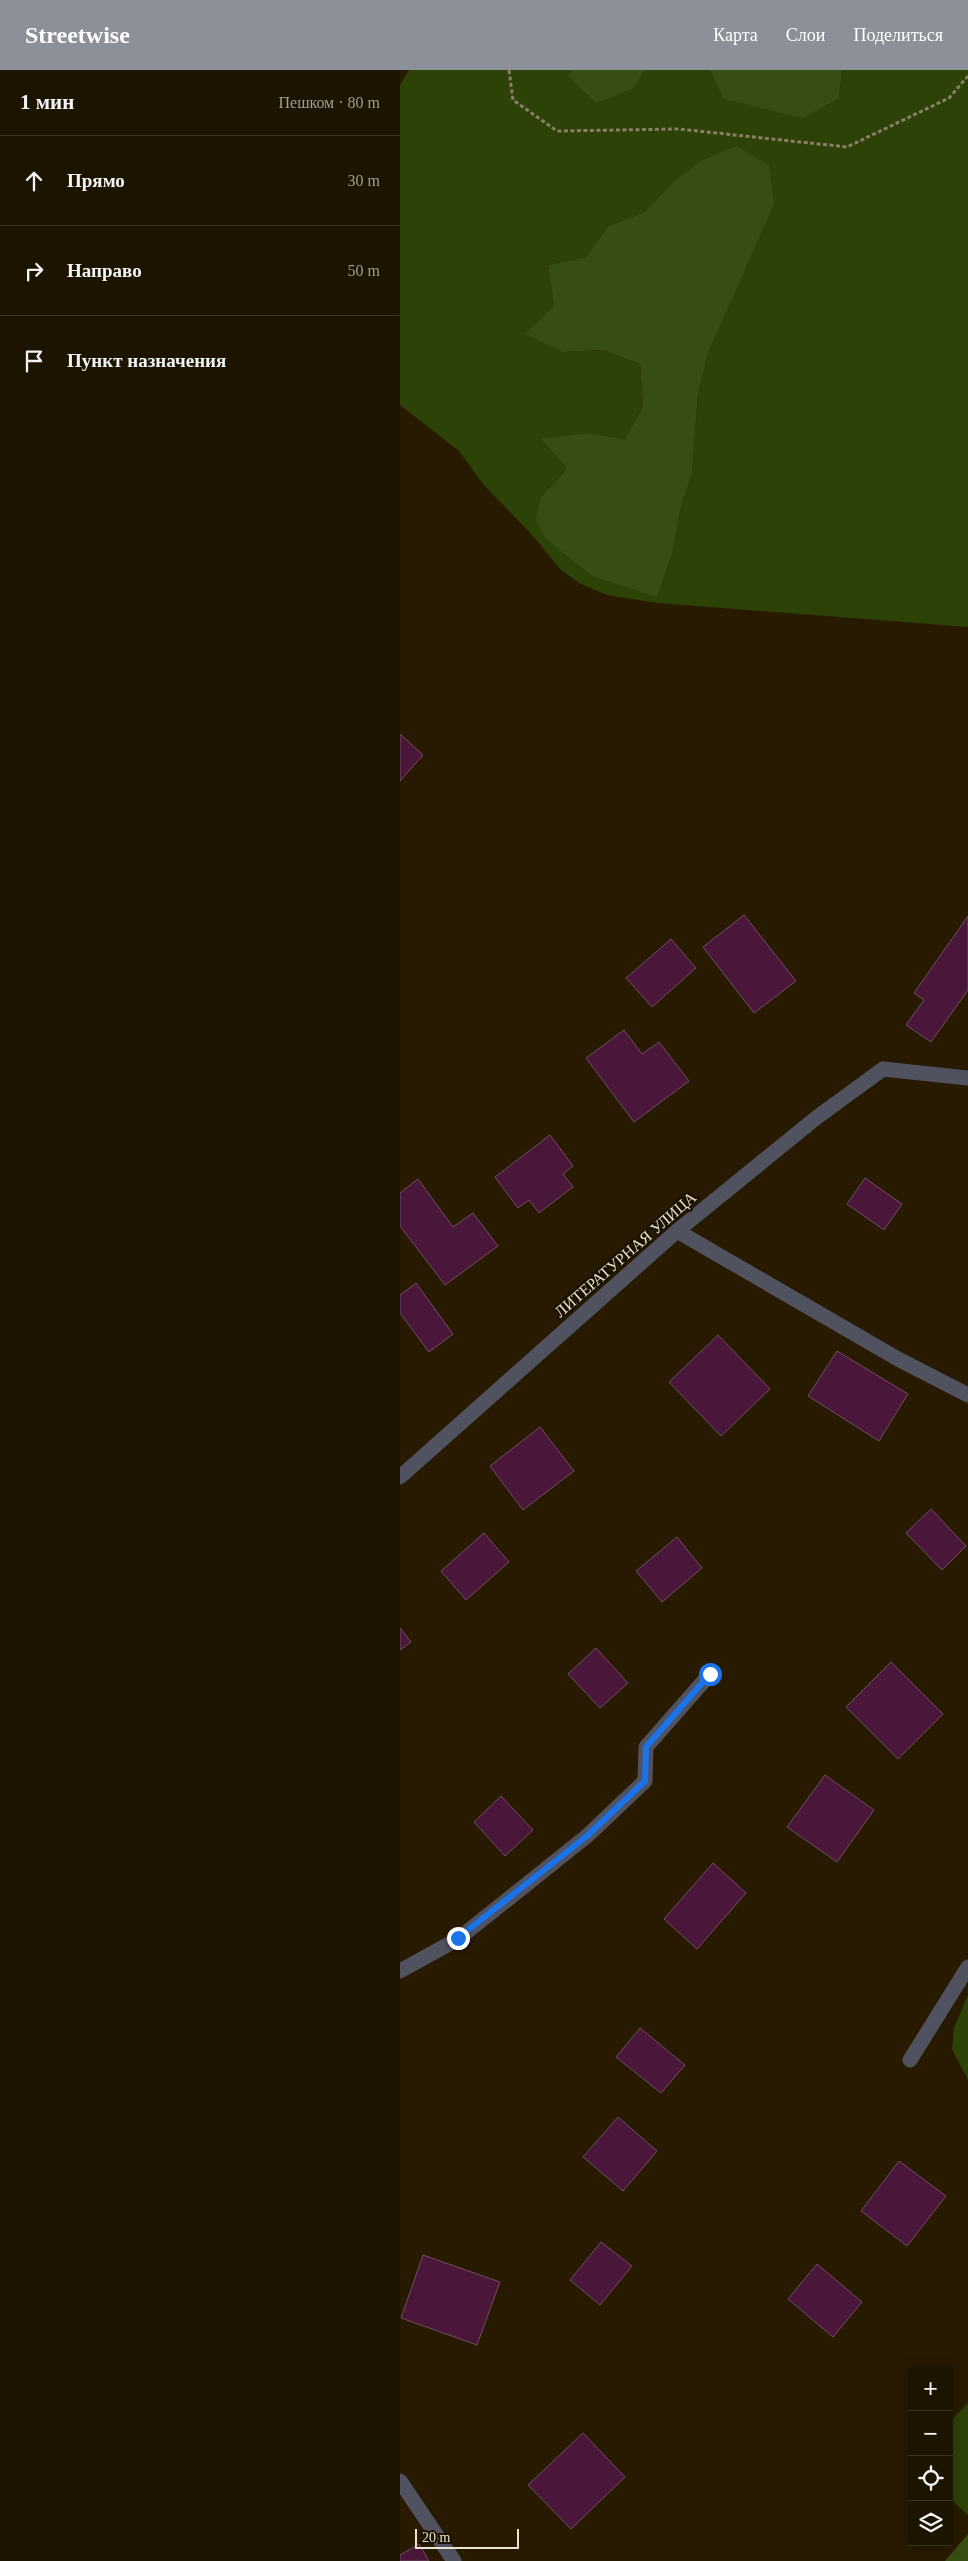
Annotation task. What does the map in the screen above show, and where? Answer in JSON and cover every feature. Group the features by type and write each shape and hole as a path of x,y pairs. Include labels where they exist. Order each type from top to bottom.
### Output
{"street":[{"name":"ЛИТЕРАТУРНАЯ УЛИЦА","path":"400,1477 677,1231 816,1118 883,1069 968,1078"},
{"path":"677,1231 898,1359 968,1395"},
{"path":"400,1971 458,1938 587,1836 645,1781 646,1747 710,1674"},
{"path":"910,2060 968,1967"},
{"path":"400,2482 454,2561"}],"path":[{"path":"509,70 513,100 557,130 679,129 846,147 949,98 968,76"}],"green space":[{"path":"409,70 572,70 568,77 634,88 645,70 710,70 725,99 839,98 842,70 968,70 968,627 657,603 607,595 579,583 560,569 534,537 483,484 459,451 400,405 400,85","holes":["671,184 757,240 708,353 698,394 692,473 680,510 541,497 567,469 542,440 586,433 625,439 643,406 640,364 602,350 562,352 526,334 554,306 548,265 586,257 608,226 645,212"]},
{"path":"572,70 645,70 634,88 596,103 568,76"},
{"path":"710,70 842,70 839,98 803,118 724,99"},
{"path":"736,146 769,165 774,204 708,353 698,394 692,473 680,510 672,553 657,597 592,576 545,538 536,520 541,497 567,469 541,439 586,433 625,439 643,406 640,364 602,350 562,352 525,334 554,306 548,265 586,257 608,226 645,212 671,184 701,161"},
{"path":"968,1995 968,2080 952,2049 954,2028"},
{"path":"968,2403 968,2515 953,2502 953,2419"},
{"path":"968,2534 968,2561 945,2561"}],"building":[{"path":"400,734 423,755 400,781"},
{"path":"744,915 796,981 754,1013 703,947"},
{"path":"968,916 968,990 931,1042 906,1025 924,1000 914,993"},
{"path":"671,939 696,968 652,1007 626,978"},
{"path":"624,1030 642,1054 659,1042 689,1081 634,1122 586,1058"},
{"path":"550,1135 573,1166 563,1174 573,1187 539,1213 529,1200 518,1208 495,1177"},
{"path":"865,1178 902,1204 884,1230 847,1204"},
{"path":"418,1179 453,1227 473,1213 498,1246 445,1285 400,1226 400,1193"},
{"path":"416,1283 453,1334 429,1352 400,1313 400,1295"},
{"path":"718,1335 770,1389 721,1436 669,1382"},
{"path":"837,1351 908,1394 879,1441 808,1396"},
{"path":"540,1427 574,1471 523,1510 490,1466"},
{"path":"931,1509 966,1546 942,1570 906,1533"},
{"path":"484,1533 509,1562 466,1600 441,1571"},
{"path":"677,1537 702,1568 662,1602 636,1571"},
{"path":"400,1628 411,1642 400,1650"},
{"path":"596,1648 628,1683 600,1708 568,1674"},
{"path":"891,1662 943,1714 898,1759 846,1707"},
{"path":"825,1775 874,1810 837,1862 787,1827"},
{"path":"501,1796 533,1830 505,1856 474,1822"},
{"path":"713,1863 746,1893 697,1949 664,1919"},
{"path":"640,2028 685,2065 661,2093 616,2057"},
{"path":"618,2117 657,2151 623,2191 583,2157"},
{"path":"899,2161 946,2196 907,2246 861,2211"},
{"path":"601,2242 632,2266 600,2305 570,2280"},
{"path":"423,2255 500,2282 477,2345 401,2318"},
{"path":"817,2264 862,2302 833,2337 788,2299"},
{"path":"583,2433 625,2477 571,2529 528,2485"},
{"path":"419,2544 429,2561 400,2561 400,2555"}],"route":[{"path":"458,1938 587,1836 645,1781 646,1747 710,1674"}]}
